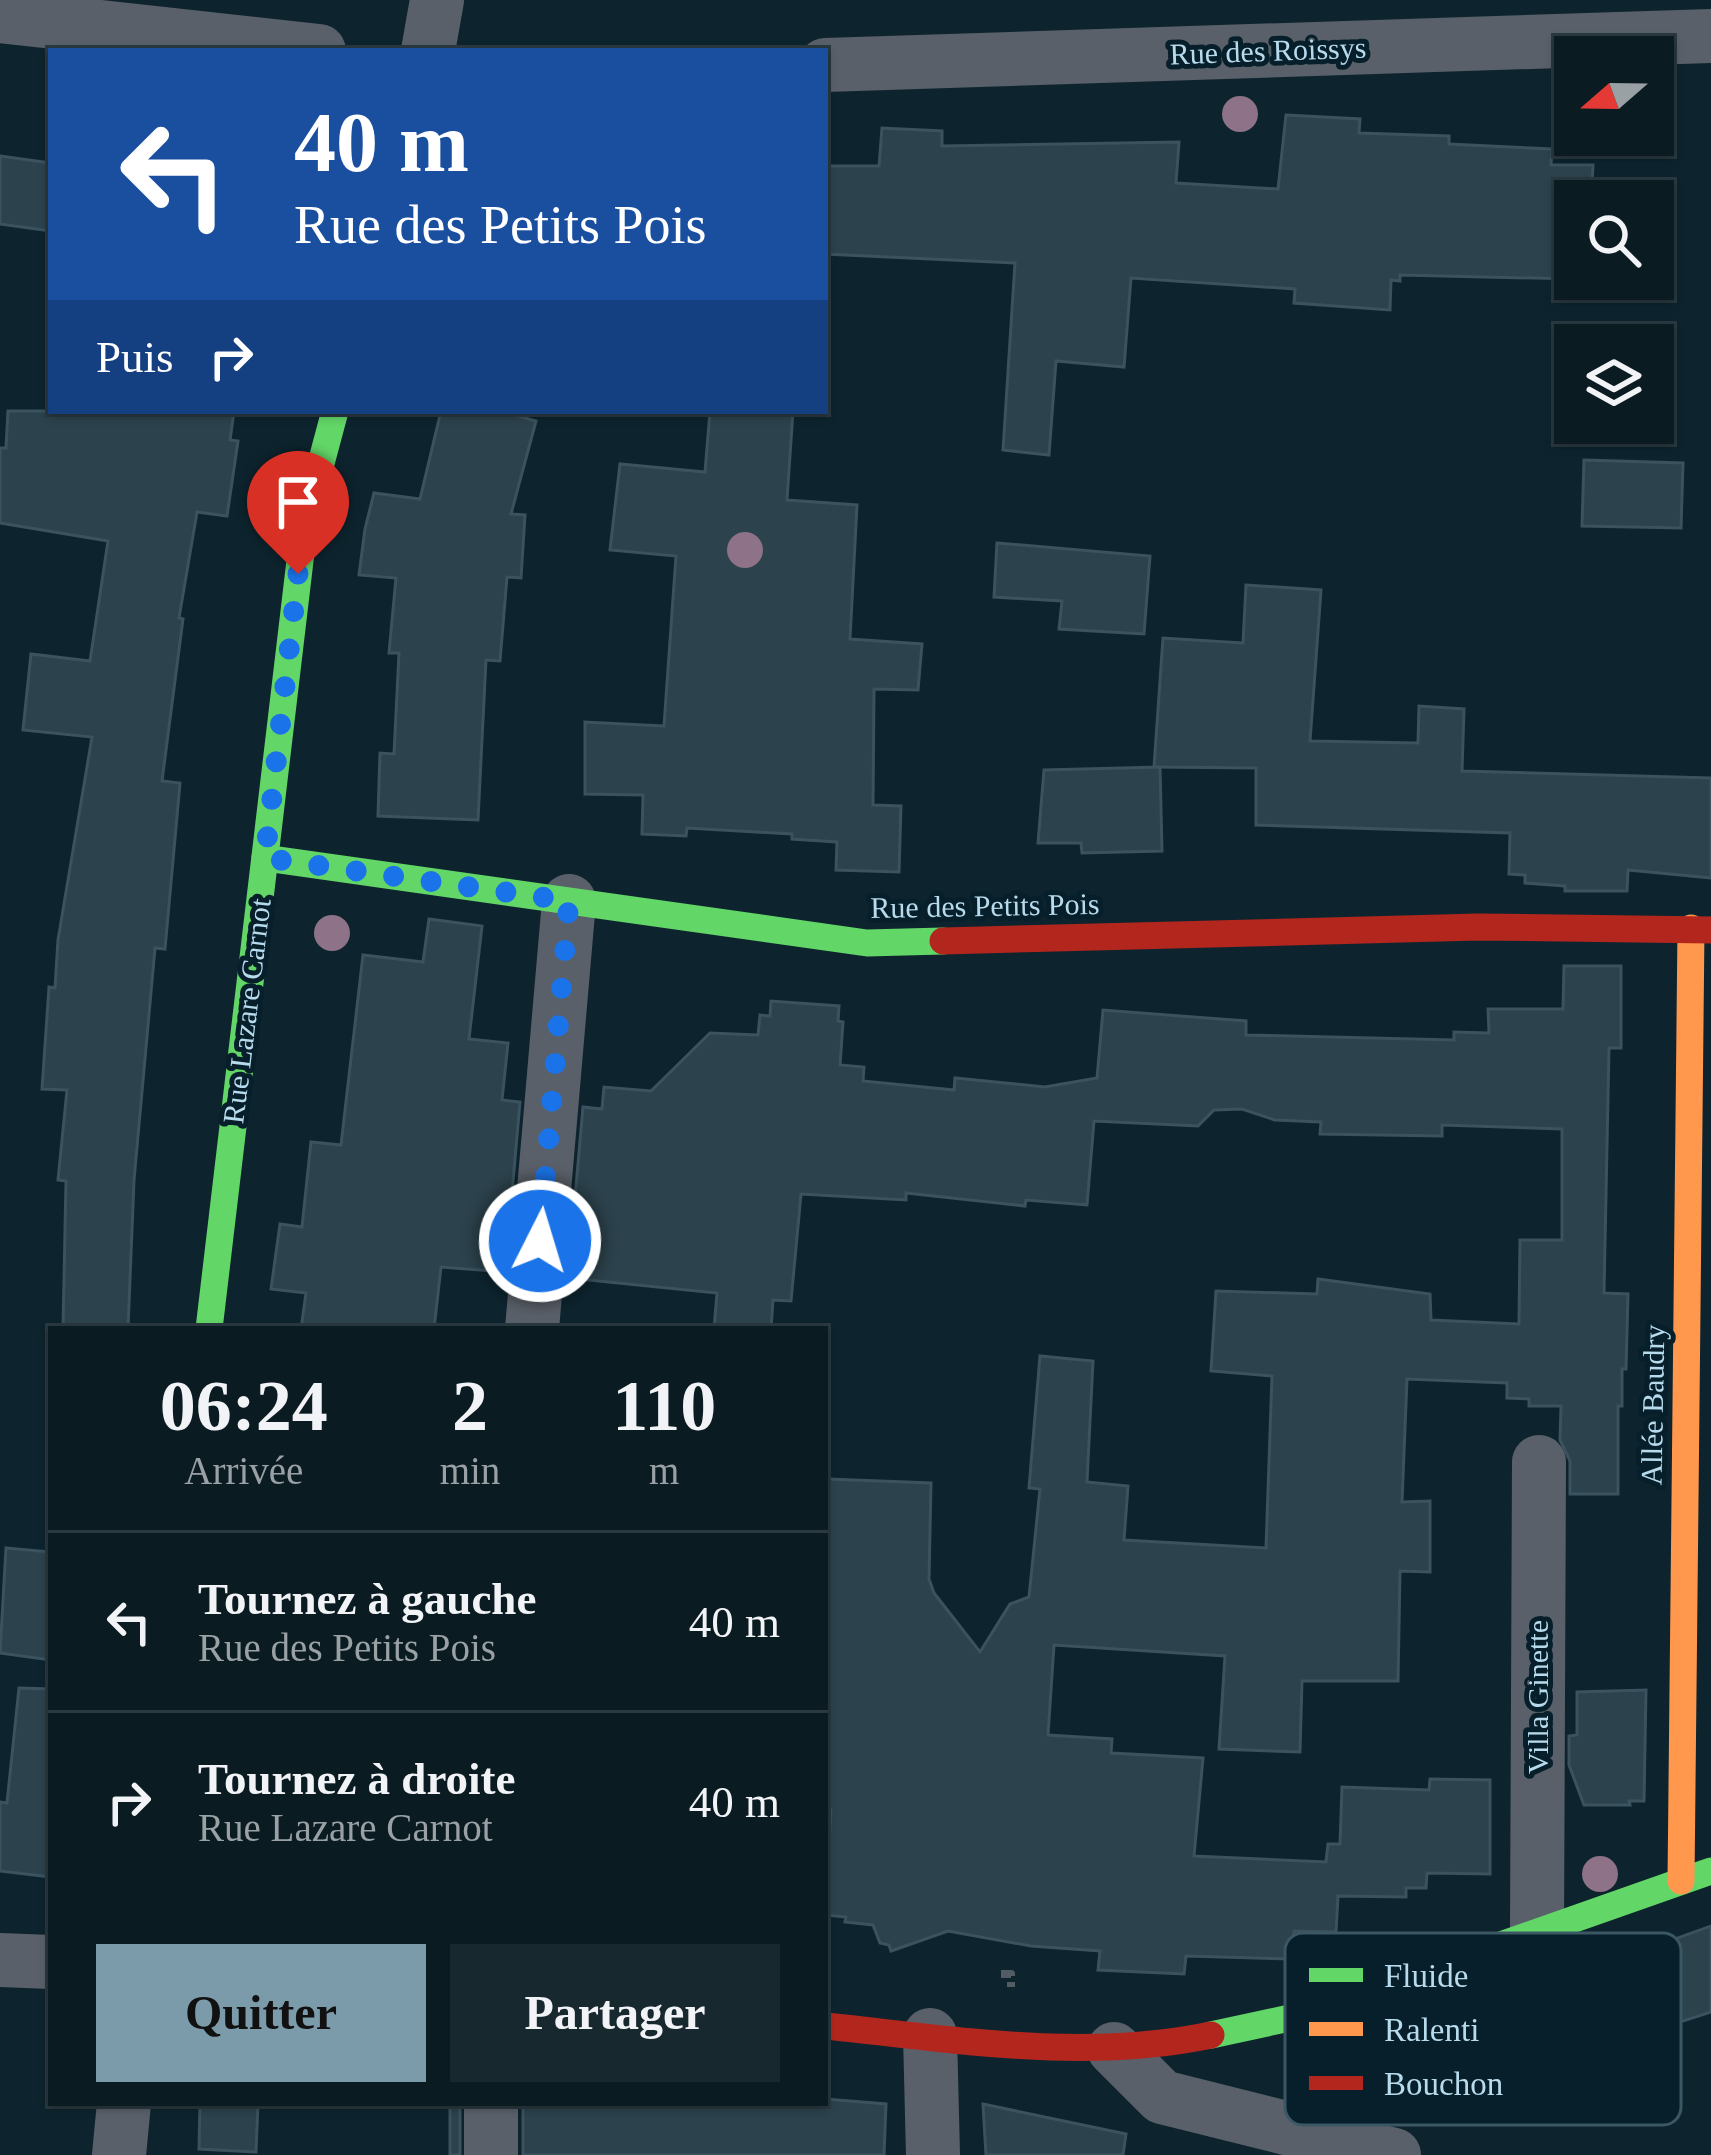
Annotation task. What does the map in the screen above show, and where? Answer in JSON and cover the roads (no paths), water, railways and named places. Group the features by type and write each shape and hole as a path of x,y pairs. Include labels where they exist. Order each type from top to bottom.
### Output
{"street":[{"path":"429,48 437,0"},
{"path":"0,16 293,48"},
{"name":"Rue des Roissys","path":"828,65 1635,20 1711,36"},
{"name":"Rue Lazare Carnot","path":"209,1326 304,527 334,414"},
{"name":"Rue des Petits Pois","path":"265,858 867,943 1478,927 1701,929"},
{"path":"532,1326 569,901"},
{"name":"Allée Baudry","path":"1681,1881 1701,929"},
{"name":"Villa Ginette","path":"1537,1932 1539,1462"},
{"path":"1534,1933 1711,1871"},
{"path":"0,1960 48,1962"},
{"path":"828,2026 1043,2048 1114,2049 1181,2041 1285,2019"},
{"path":"930,2035 933,2155"},
{"path":"1114,2049 1162,2097 1367,2152"},
{"path":"119,2155 124,2106"},
{"path":"491,2106 491,2155"}]}
